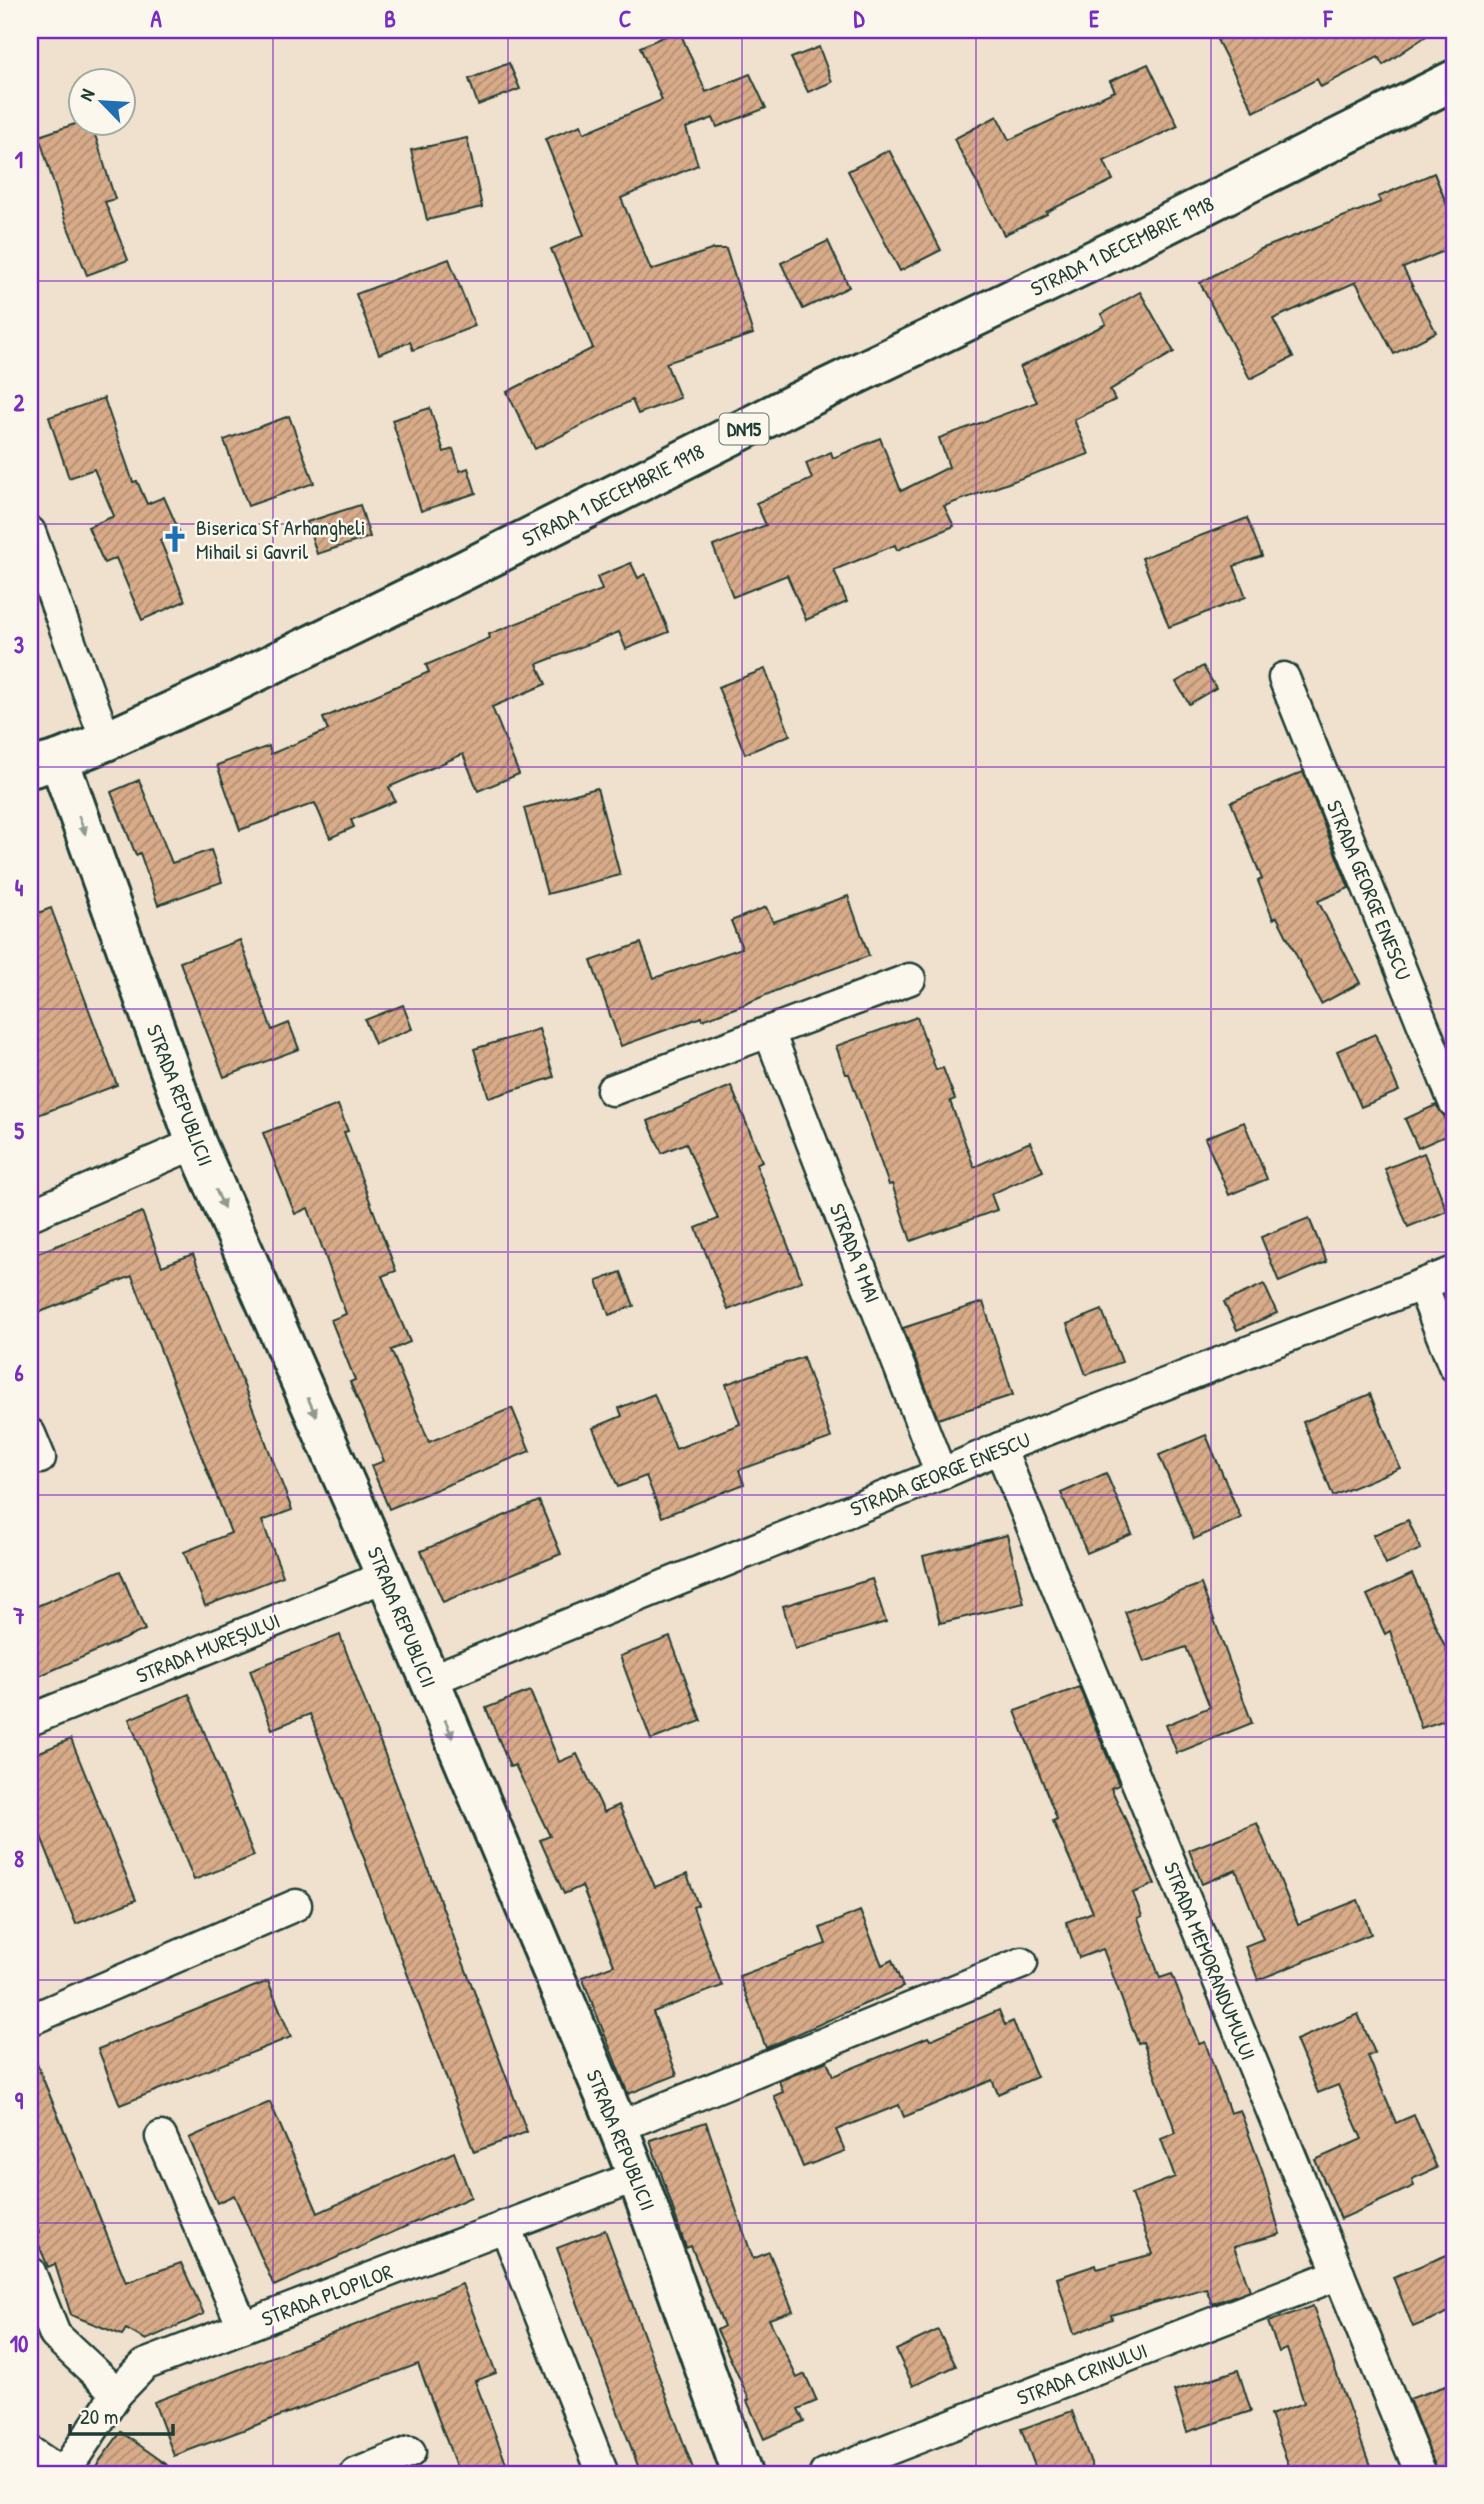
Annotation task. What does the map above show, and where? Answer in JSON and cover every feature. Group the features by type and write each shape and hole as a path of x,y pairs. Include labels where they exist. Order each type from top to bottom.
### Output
{"street":[{"name":"STRADA 1 DECEMBRIE 1918","path":"44,764 106,741 451,577 794,404 1117,249 1454,80"},
{"path":"30,532 106,741"},
{"name":"STRADA GEORGE ENESCU","path":"1284,678 1454,1102"},
{"name":"STRADA REPUBLICII","path":"44,764 196,1143 386,1576 618,2127 742,2474"},
{"path":"612,1090 910,979"},
{"name":"STRADA 9 MAI","path":"769,1032 941,1474"},
{"path":"30,1215 196,1143"},
{"name":"STRADA GEORGE ENESCU","path":"428,1681 1000,1448 1454,1272"},
{"path":"1422,1285 1454,1366"},
{"name":"STRADA MEMORANDUMULUI","path":"1000,1448 1421,2474"},
{"name":"STRADA MUREȘULUI","path":"30,1720 386,1576"},
{"path":"30,2020 296,1905"},
{"path":"618,2127 1022,1963"},
{"path":"161,2137 243,2327"},
{"name":"STRADA PLOPILOR","path":"63,2474 117,2393 144,2365 637,2176"},
{"path":"505,2226 603,2474"},
{"path":"30,2272 55,2335 117,2393"},
{"name":"STRADA CRINULUI","path":"825,2474 1339,2274"},
{"path":"30,2452 63,2474"},
{"path":"356,2474 410,2452"}],"building":[{"path":"679,30 706,92 750,74 766,108 717,127 713,118 686,128 698,165 621,198 651,270 714,249 726,249 753,334 666,363 680,398 638,414 632,400 535,449 507,392 593,348 551,249 584,235 545,139 581,125 584,133 662,100 640,47"},
{"path":"1212,30 1435,30 1383,65 1378,57 1321,87 1317,79 1254,112"},
{"path":"819,47 832,82 808,92 791,58"},
{"path":"509,63 520,89 478,105 469,79"},
{"path":"1148,64 1178,126 1104,161 1113,180 1004,235 954,139 997,116 1009,140 1115,91 1110,81"},
{"path":"66,127 66,136 95,136 115,199 105,202 128,260 87,275 65,220 39,136"},
{"path":"467,138 482,207 427,220 411,150"},
{"path":"889,150 941,250 900,271 848,171"},
{"path":"1434,173 1454,222 1454,247 1403,268 1436,332 1394,354 1356,282 1273,319 1293,357 1250,379 1200,283 1261,249 1381,202 1378,197"},
{"path":"828,241 849,287 803,309 781,263"},
{"path":"449,259 475,326 413,350 410,342 379,354 356,294"},
{"path":"1140,292 1174,352 1110,390 1115,400 1074,420 1089,454 944,506 954,526 897,550 895,545 834,570 847,602 806,620 787,575 733,597 713,546 766,525 756,503 812,479 806,463 831,452 833,458 880,438 901,491 949,467 939,438 1037,402 1020,367 1106,324 1101,314"},
{"path":"104,398 133,482 137,481 147,504 164,497 179,531 160,540 185,601 142,620 116,558 104,563 88,527 114,516 94,469 69,478 49,417"},
{"path":"430,408 444,452 453,449 460,471 468,468 476,493 421,511 392,420"},
{"path":"289,416 314,483 248,506 224,440"},
{"path":"360,505 370,537 317,554 307,522"},
{"path":"1247,518 1262,556 1234,566 1246,597 1169,627 1142,558"},
{"path":"631,563 638,578 645,574 669,632 626,649 619,632 537,664 546,684 492,707 519,774 478,791 463,754 389,787 395,801 351,820 354,827 330,838 315,803 240,830 217,765 269,746 271,754 328,730 323,718 429,672 426,665 490,638 489,634 602,590 597,577"},
{"path":"1203,666 1216,688 1189,704 1176,682"},
{"path":"765,669 790,735 745,754 718,687"},
{"path":"1303,772 1349,888 1318,901 1360,983 1321,1004 1277,917 1273,919 1258,881 1262,879 1231,802"},
{"path":"139,780 172,863 211,850 222,882 158,905 140,853 136,855 111,792"},
{"path":"597,788 620,875 547,894 524,808"},
{"path":"848,896 869,956 702,1020 702,1017 621,1046 591,961 641,943 654,978 742,948 731,921 766,907 773,922"},
{"path":"51,908 117,1085 30,1118 30,916"},
{"path":"240,940 272,1030 289,1023 299,1049 224,1077 180,962"},
{"path":"403,1005 412,1029 375,1044 365,1020"},
{"path":"917,1017 936,1070 943,1068 955,1099 950,1101 974,1167 1030,1142 1043,1171 991,1194 997,1210 911,1241 892,1184 889,1185 849,1074 846,1074 836,1046"},
{"path":"539,1029 554,1077 489,1098 474,1049"},
{"path":"1375,1034 1399,1091 1361,1107 1337,1051"},
{"path":"731,1086 762,1161 756,1164 802,1281 728,1310 696,1228 718,1219 686,1143 662,1153 648,1121"},
{"path":"338,1105 348,1131 344,1132 396,1271 382,1276 410,1342 391,1350 429,1442 512,1408 530,1451 389,1509 371,1466 384,1461 350,1382 355,1380 331,1320 346,1314 308,1208 295,1214 263,1133"},
{"path":"1436,1105 1452,1133 1418,1148 1405,1119"},
{"path":"1244,1122 1267,1179 1229,1195 1205,1138"},
{"path":"1424,1153 1447,1211 1408,1227 1385,1169"},
{"path":"142,1212 162,1266 193,1254 292,1510 262,1521 283,1576 205,1606 184,1552 231,1533 132,1276 30,1316 30,1256"},
{"path":"1309,1218 1327,1262 1279,1282 1261,1237"},
{"path":"621,1272 634,1306 609,1315 597,1281"},
{"path":"1264,1284 1277,1313 1237,1330 1224,1302"},
{"path":"983,1302 1013,1395 938,1419 903,1328"},
{"path":"1102,1310 1122,1362 1086,1375 1067,1324"},
{"path":"803,1357 831,1438 739,1470 744,1484 662,1517 646,1476 618,1487 593,1428 622,1416 619,1408 654,1394 676,1449 740,1424 726,1384"},
{"path":"1370,1394 1400,1468 1333,1496 1303,1422"},
{"path":"1206,1435 1241,1518 1194,1539 1159,1455"},
{"path":"1106,1473 1132,1534 1087,1553 1061,1493"},
{"path":"539,1501 561,1554 443,1602 421,1551"},
{"path":"1408,1520 1421,1549 1386,1564 1373,1535"},
{"path":"1007,1535 1024,1603 940,1623 923,1556"},
{"path":"120,1571 145,1630 30,1680 30,1609"},
{"path":"1412,1574 1454,1666 1454,1717 1421,1728 1390,1631 1385,1634 1367,1595"},
{"path":"872,1579 886,1622 795,1649 783,1606"},
{"path":"1201,1584 1252,1723 1177,1753 1166,1725 1210,1707 1186,1647 1144,1662 1125,1612"},
{"path":"340,1635 527,2132 474,2152 310,1714 272,1729 250,1670"},
{"path":"670,1637 701,1721 651,1740 620,1656"},
{"path":"1079,1687 1119,1785 1111,1788 1155,1884 1133,1893 1142,1916 1138,1918 1160,1978 1172,1974 1199,2044 1205,2042 1230,2113 1240,2110 1263,2173 1280,2234 1234,2247 1250,2290 1212,2304 1206,2288 1111,2315 1112,2319 1074,2334 1057,2278 1096,2265 1097,2269 1153,2254 1131,2194 1175,2177 1161,2139 1176,2133 1143,2042 1138,2043 1103,1949 1079,1958 1066,1922 1093,1912 1053,1821 1057,1819 1015,1711"},
{"path":"530,1691 559,1762 577,1754 604,1812 619,1805 655,1887 687,1874 698,1905 693,1907 722,1986 653,2012 677,2075 628,2094 582,1977 614,1965 582,1886 564,1894 540,1840 550,1836 515,1765 510,1767 486,1708"},
{"path":"189,1694 254,1856 194,1880 129,1719"},
{"path":"71,1739 136,1900 76,1924 30,1809 30,1756"},
{"path":"1257,1823 1298,1924 1358,1900 1371,1934 1258,1980 1245,1946 1263,1939 1236,1870 1202,1884 1189,1850"},
{"path":"860,1911 882,1965 892,1960 903,1987 766,2048 739,1976 826,1944 820,1928"},
{"path":"268,1981 291,2037 120,2105 98,2049"},
{"path":"999,2010 1005,2025 1013,2021 1037,2077 998,2094 992,2080 904,2117 899,2105 836,2130 845,2151 803,2167 774,2096 783,2092 779,2081 827,2061 833,2076 928,2037 930,2040"},
{"path":"1358,2014 1375,2053 1368,2056 1396,2123 1414,2115 1437,2168 1412,2179 1414,2186 1341,2219 1315,2160 1362,2139 1338,2085 1318,2093 1296,2040"},
{"path":"30,2047 126,2282 181,2263 204,2314 146,2340 126,2329 122,2335 71,2315 55,2264 48,2267 35,2236 39,2233 30,2212"},
{"path":"270,2102 318,2213 454,2152 471,2197 274,2286 234,2195 217,2203 189,2138"},
{"path":"706,2122 753,2259 769,2252 793,2311 769,2319 797,2378 805,2374 817,2401 798,2409 804,2421 764,2439 717,2330 724,2326 691,2246 686,2248 650,2140"},
{"path":"605,2230 695,2474 641,2474 557,2248"},
{"path":"1454,2252 1454,2310 1413,2327 1393,2277"},
{"path":"462,2284 496,2373 475,2381 510,2474 459,2474 418,2364 174,2456 154,2402"},
{"path":"1313,2306 1373,2474 1292,2474 1270,2415 1304,2403 1287,2349 1279,2352 1268,2322"},
{"path":"938,2330 956,2366 913,2386 896,2350"},
{"path":"1238,2370 1251,2411 1187,2432 1174,2391"},
{"path":"1454,2383 1454,2466 1438,2473 1409,2399"},
{"path":"1072,2411 1095,2474 1038,2474 1021,2429"},
{"path":"121,2432 180,2474 90,2474"}],"place":[{"name":"Biserica Sf Arhangheli Mihail si Gavril","path":"175,539"}]}
